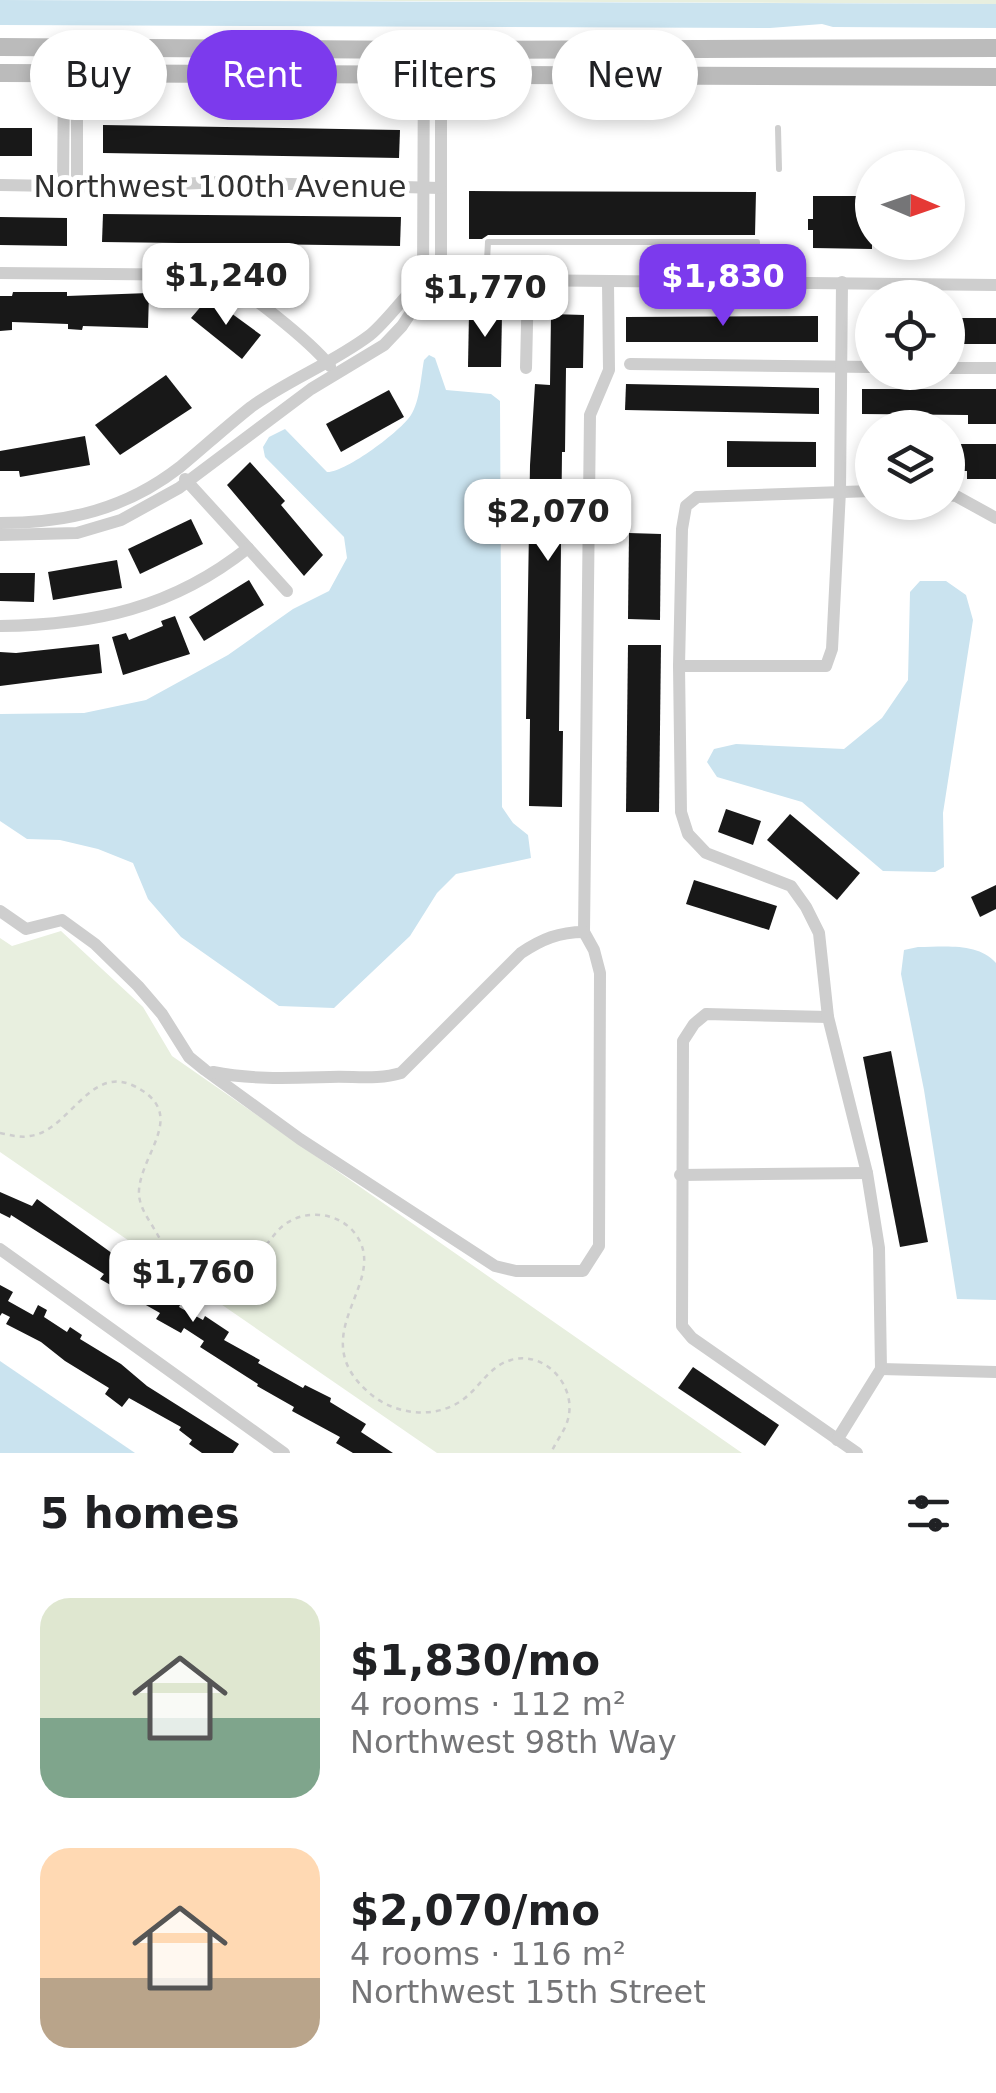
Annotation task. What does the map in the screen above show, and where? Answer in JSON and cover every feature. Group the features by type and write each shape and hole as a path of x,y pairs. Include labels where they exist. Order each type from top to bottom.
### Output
{"main road":[{"path":"0,48 357,50"},
{"path":"698,50 996,48"},
{"path":"0,73 30,73"},
{"path":"167,74 357,75"},
{"path":"698,76 996,76"}],"street":[{"path":"70,186 71,120"},
{"path":"430,120 425,187 432,279"},
{"path":"0,535 77,533 122,520 187,482 254,430 384,345 402,326 432,279 440,188 436,120"},
{"name":"Northwest 100th Avenue","path":"0,185 222,182 440,188"},
{"path":"0,273 214,275 232,282 326,361 336,374"},
{"path":"0,523 87,516 136,494 176,470 252,407 372,333 401,298 432,279 996,284"},
{"path":"526,368 528,281"},
{"path":"0,911 26,929 62,920 95,944 162,1014 189,1058 300,1139 495,1266 516,1271 583,1271 599,1246 602,1008 600,973 584,932 590,415 609,370 608,282"},
{"path":"679,666 826,666 832,650 840,491 842,282"},
{"path":"630,364 855,366"},
{"path":"965,368 996,368"},
{"path":"176,470 287,591"},
{"path":"837,1440 880,1370 879,1248 868,1173 828,1017 819,934 806,907 790,886 706,854 688,834 681,812 679,666 686,506 697,497 855,491"},
{"path":"965,502 996,518"},
{"path":"0,626 53,626 114,616 173,594 215,572 248,548"},
{"path":"205,1070 230,1076 307,1080 401,1073 522,953 552,936 584,932"},
{"path":"828,1017 706,1014 683,1042 682,1326 692,1338 857,1453"},
{"path":"680,1175 868,1173"},
{"path":"0,1249 284,1453"},
{"path":"880,1370 996,1372"}],"lane":[{"path":"778,128 779,169"},
{"path":"486,280 488,242 756,242 756,282"},
{"path":"664,242 666,282"}],"path":[{"path":"0,1133 40,1134 60,1123 84,1097 103,1084 124,1082 136,1087 155,1104 161,1125 141,1181 140,1202 173,1256 204,1268 227,1266 249,1259 284,1225 298,1217 315,1214 342,1222 352,1230 365,1257 364,1276 344,1322 343,1336 349,1367 368,1392 380,1402 406,1412 436,1411 464,1399 497,1366 519,1359 540,1362 564,1384 570,1406 566,1426 551,1453"}],"green space":[{"path":"187,0 996,0 996,4"},
{"path":"61,931 143,1007 172,1056 742,1453 437,1453 0,1152 0,938 12,946"}],"water":[{"path":"0,0 996,4 996,28 822,24 770,28 0,25"},
{"path":"429,355 435,358 446,390 491,394 500,401 502,807 528,835 531,858 456,874 437,893 410,936 334,1008 279,1006 181,937 148,899 133,863 60,840 27,839 0,821 0,714 84,713 146,700 228,655 293,609 329,591 347,558 344,537 265,457 263,447 269,437 285,429 327,472 359,459 411,415 424,360"},
{"path":"920,581 946,581 966,595 973,620 943,813 944,867 935,872 883,871 802,802 717,777 707,762 714,749 736,744 844,749 882,718 908,680 910,592"},
{"path":"970,949 996,963 996,1300 957,1299 901,974 904,950"},
{"path":"0,1361 135,1453 0,1453"}],"building":[{"path":"103,125 400,130 399,158 103,153"},
{"path":"0,128 32,128 32,156 0,156"},
{"path":"469,191 756,192 755,235 488,235 469,239"},
{"path":"813,196 855,196 855,249 813,248 813,230 808,230 808,219 813,219"},
{"path":"103,214 401,217 400,246 102,242"},
{"path":"0,217 67,218 67,246 0,245"},
{"path":"13,292 67,292 67,296 149,293 148,328 83,326 82,330 68,329 68,324 12,322 12,330 0,331 0,296 12,296"},
{"path":"209,297 261,335 242,359 191,318"},
{"path":"469,313 502,314 501,367 468,367"},
{"path":"551,314 584,315 583,368 566,368 562,452 562,807 529,806 530,719 526,719 535,384 550,385"},
{"path":"818,316 818,342 626,342 626,317"},
{"path":"965,318 996,318 996,344 965,344"},
{"path":"166,375 192,408 120,455 95,425"},
{"path":"626,384 819,388 819,414 625,410"},
{"path":"996,389 996,424 968,424 965,410 862,410 862,390"},
{"path":"389,390 404,417 341,452 326,424"},
{"path":"85,436 90,465 20,477 19,471 0,471 0,451"},
{"path":"727,441 816,442 816,467 727,467"},
{"path":"965,444 996,444 996,479 967,479"},
{"path":"250,462 285,501 281,505 323,555 304,576 227,485"},
{"path":"191,519 203,544 140,574 128,549"},
{"path":"629,533 661,534 660,620 628,619"},
{"path":"117,560 122,588 53,600 48,572"},
{"path":"0,573 35,573 34,602 0,601"},
{"path":"249,580 264,605 204,641 189,617"},
{"path":"175,616 190,654 123,675 112,637 126,633 129,640 163,626 161,621"},
{"path":"99,644 102,673 0,686 0,652"},
{"path":"628,645 661,645 659,812 626,812"},
{"path":"726,809 761,821 753,845 718,832"},
{"path":"790,814 860,873 837,900 767,840"},
{"path":"694,880 777,906 769,930 686,904"},
{"path":"996,885 996,909 980,917 971,897"},
{"path":"891,1051 928,1242 900,1247 863,1057"},
{"path":"0,1192 32,1206 37,1199 127,1264 123,1270 182,1301 179,1307 203,1320 205,1316 229,1332 224,1340 303,1388 305,1385 331,1398 330,1402 366,1424 361,1432 393,1453 353,1453 336,1443 340,1437 292,1411 294,1407 200,1347 204,1341 184,1328 181,1333 156,1319 160,1313 100,1279 104,1274 11,1215 10,1218 0,1213"},
{"path":"0,1285 13,1292 8,1301 33,1315 38,1305 47,1310 44,1317 67,1332 70,1327 82,1335 80,1339 121,1364 147,1386 239,1444 233,1453 202,1453 189,1444 192,1440 179,1430 181,1427 129,1398 122,1407 105,1394 109,1388 41,1342 6,1324 10,1317 2,1313 0,1316"},
{"path":"693,1367 779,1425 765,1446 678,1388"}]}
